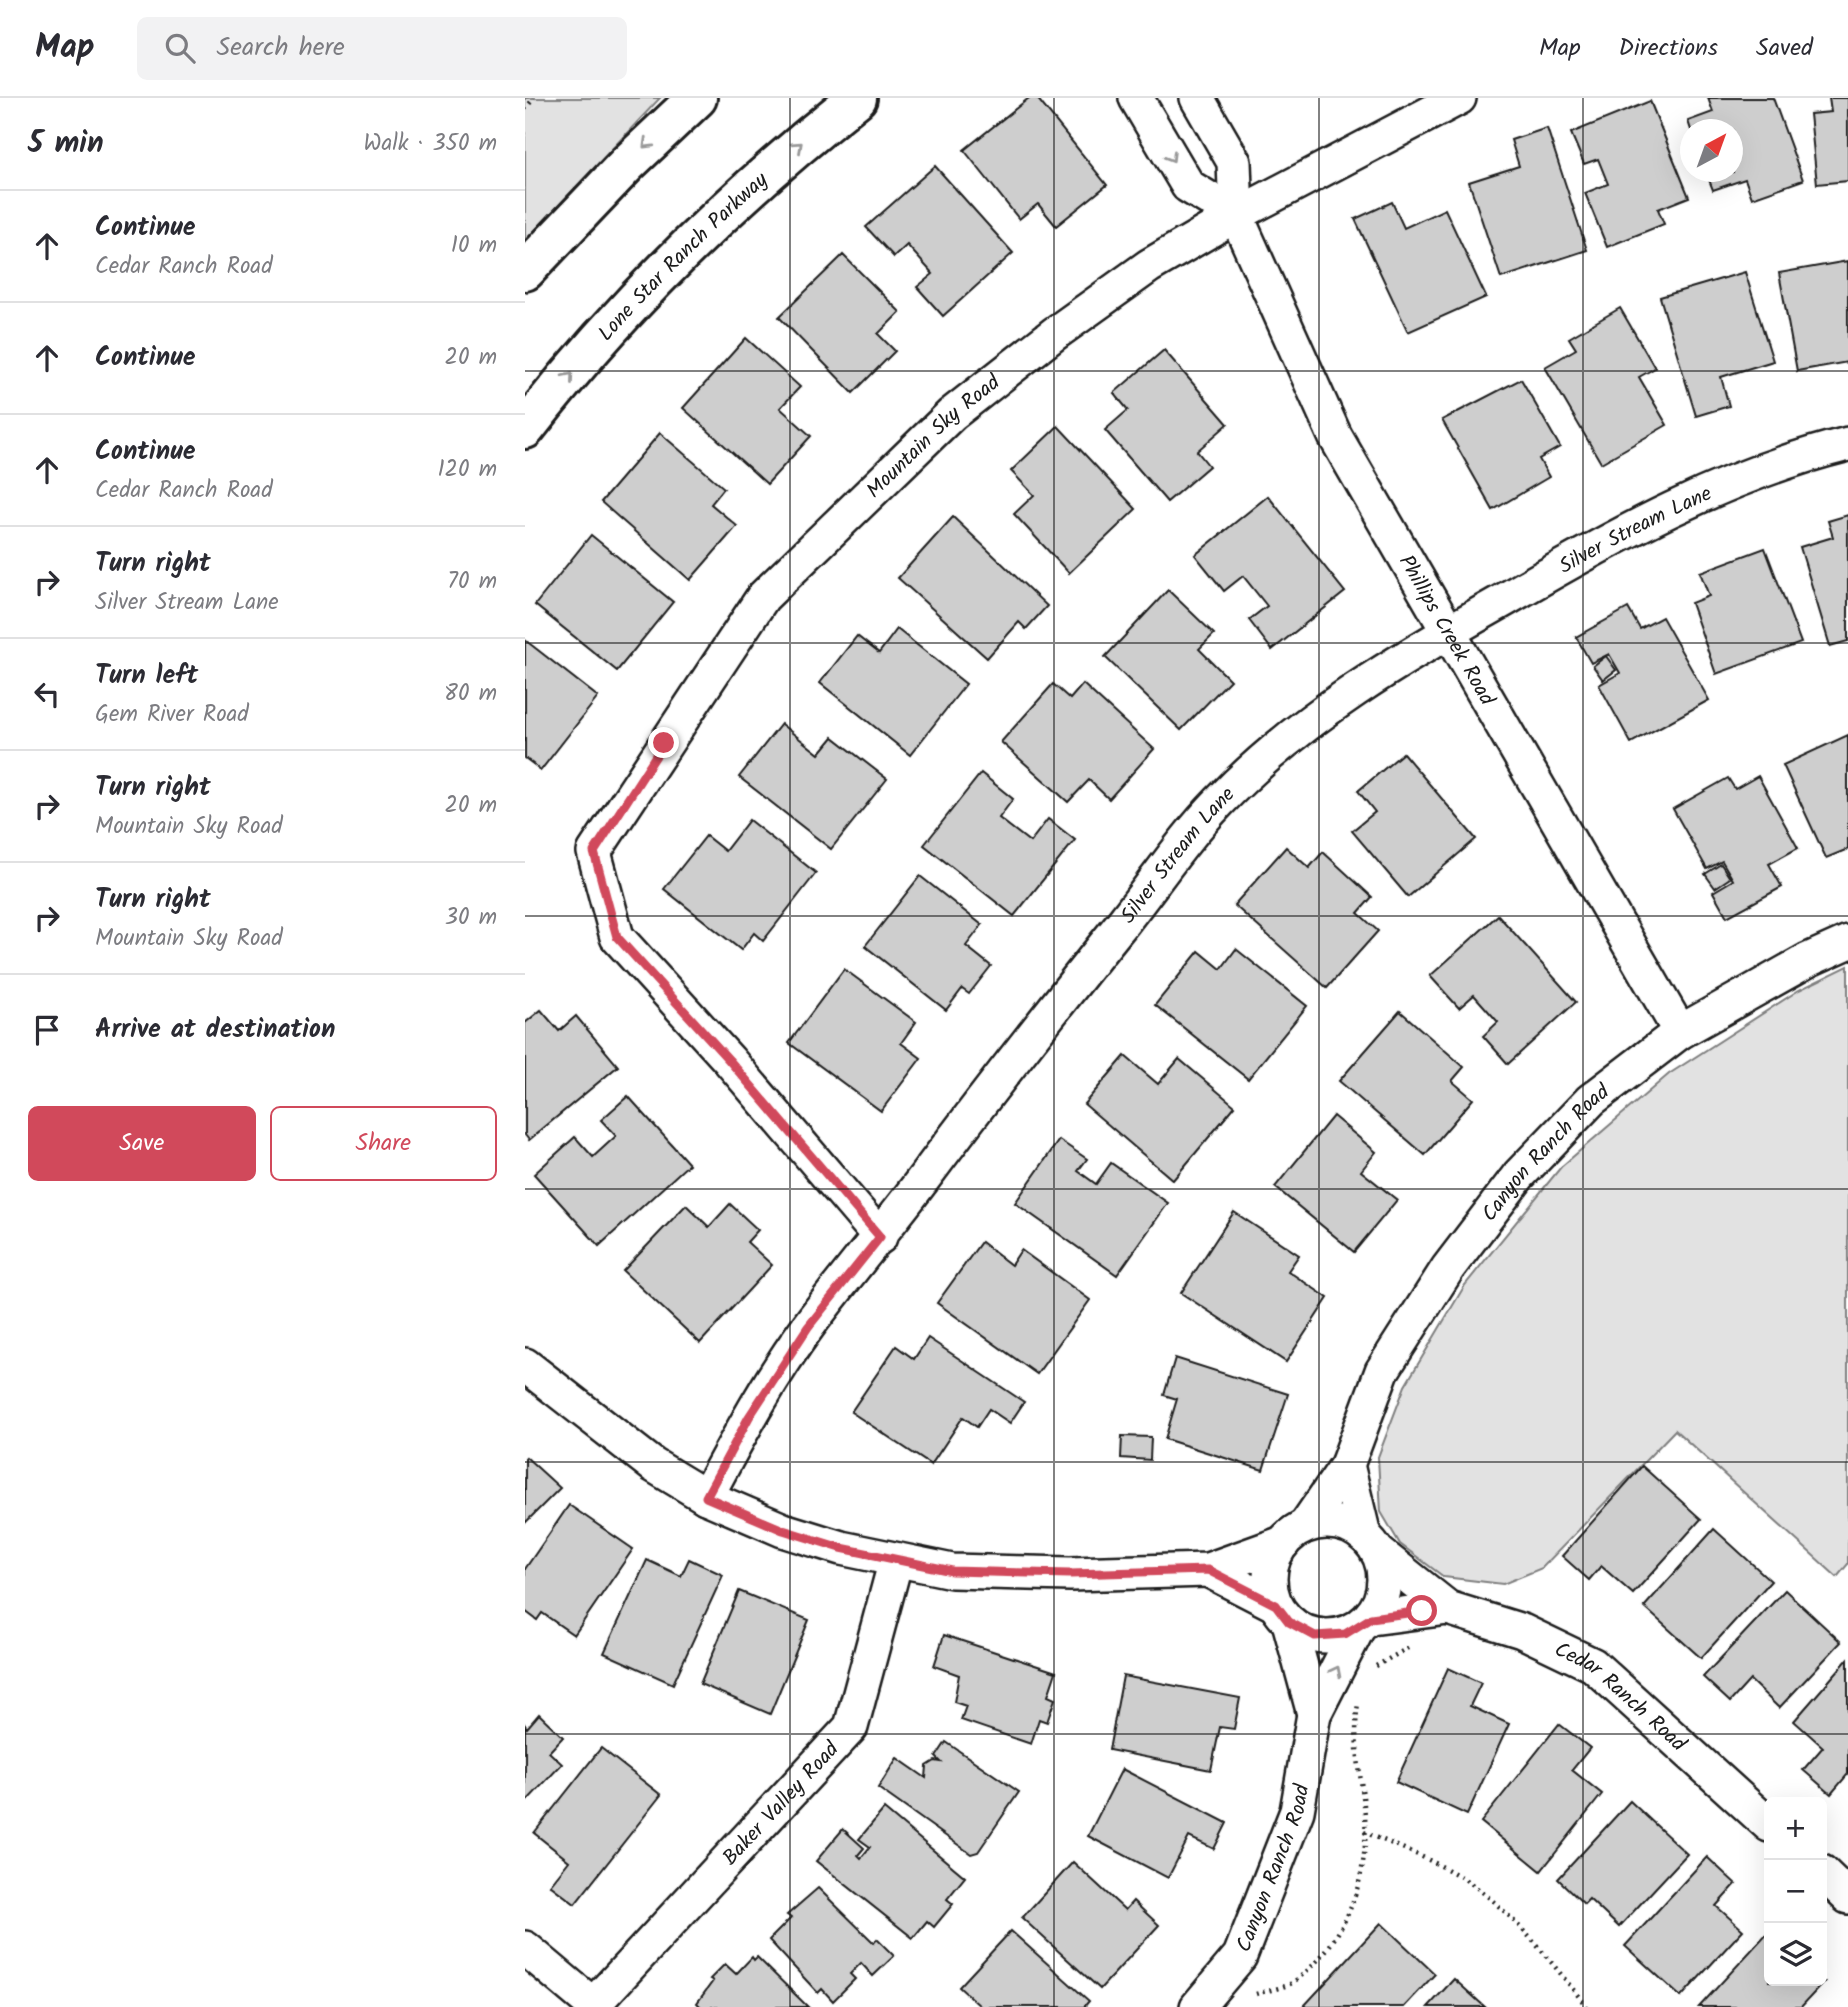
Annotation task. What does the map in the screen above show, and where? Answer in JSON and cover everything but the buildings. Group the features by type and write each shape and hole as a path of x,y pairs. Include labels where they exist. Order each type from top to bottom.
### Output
{"main road":[{"path":"525,271 610,182 697,98"},
{"name":"Lone Star Ranch Parkway","path":"525,429 582,361 662,276 778,165 857,98"}],"street":[{"path":"1136,98 1188,186 1237,215"},
{"name":"Phillips Creek Road","path":"1197,98 1234,162 1237,215 1335,436 1680,1032"},
{"name":"Mountain Sky Road","path":"880,1237 729,1060 617,937 594,852 762,597 952,414 1055,334 1139,274 1237,215 1459,98"},
{"name":"Silver Stream Lane","path":"706,1497 749,1417 808,1327 880,1237 991,1088 1218,803 1280,746 1340,701 1447,632 1580,556 1706,492 1818,451 1848,444"},
{"name":"Canyon Ranch Road","path":"1294,1534 1347,1465 1382,1371 1448,1268 1519,1175 1591,1101 1680,1032 1808,960 1848,942"},
{"path":"525,1365 653,1465 706,1497 783,1530 896,1560 952,1571 1070,1574 1208,1570 1294,1534 1336,1522 1372,1544"},
{"path":"1208,1570 1315,1636 1330,1637 1364,1623 1383,1593 1385,1580 1347,1465"},
{"path":"1282,1614 1270,1580 1276,1554 1294,1534"},
{"name":"Cedar Ranch Road","path":"1372,1544 1448,1608 1522,1631 1593,1665 1764,1820"},
{"name":"Baker Valley Road","path":"525,1948 593,2004 851,1727 896,1560"},
{"name":"Cedar Ranch Road","path":"1364,1623 1448,1608"},
{"name":"Canyon Ranch Road","path":"1282,1614 1314,1714"},
{"name":"Canyon Ranch Road","path":"1202,2005 1240,1956 1292,1823 1314,1714 1364,1623"}],"path":[{"path":"525,109 534,98"},
{"path":"1372,1670 1396,1652 1418,1643"},
{"path":"1256,1994 1295,1982 1337,1937 1360,1886 1364,1832 1357,1712 1359,1698"},
{"path":"1364,1832 1411,1852 1479,1889 1542,1949 1587,2007"}],"shaded area":[{"path":"525,98 660,98 525,241"},
{"path":"1848,966 1848,1564 1837,1577 1675,1430 1542,1568 1503,1584 1444,1577 1400,1544 1381,1512 1378,1457 1405,1386 1465,1285 1561,1167 1669,1074 1799,990"}],"route":[{"path":"664,743 594,852 617,937 729,1060 880,1237 808,1327 749,1417 706,1497 783,1530 841,1548 952,1571 1070,1574 1208,1570 1276,1605 1289,1622 1315,1636 1345,1634 1371,1618 1422,1611"}]}
